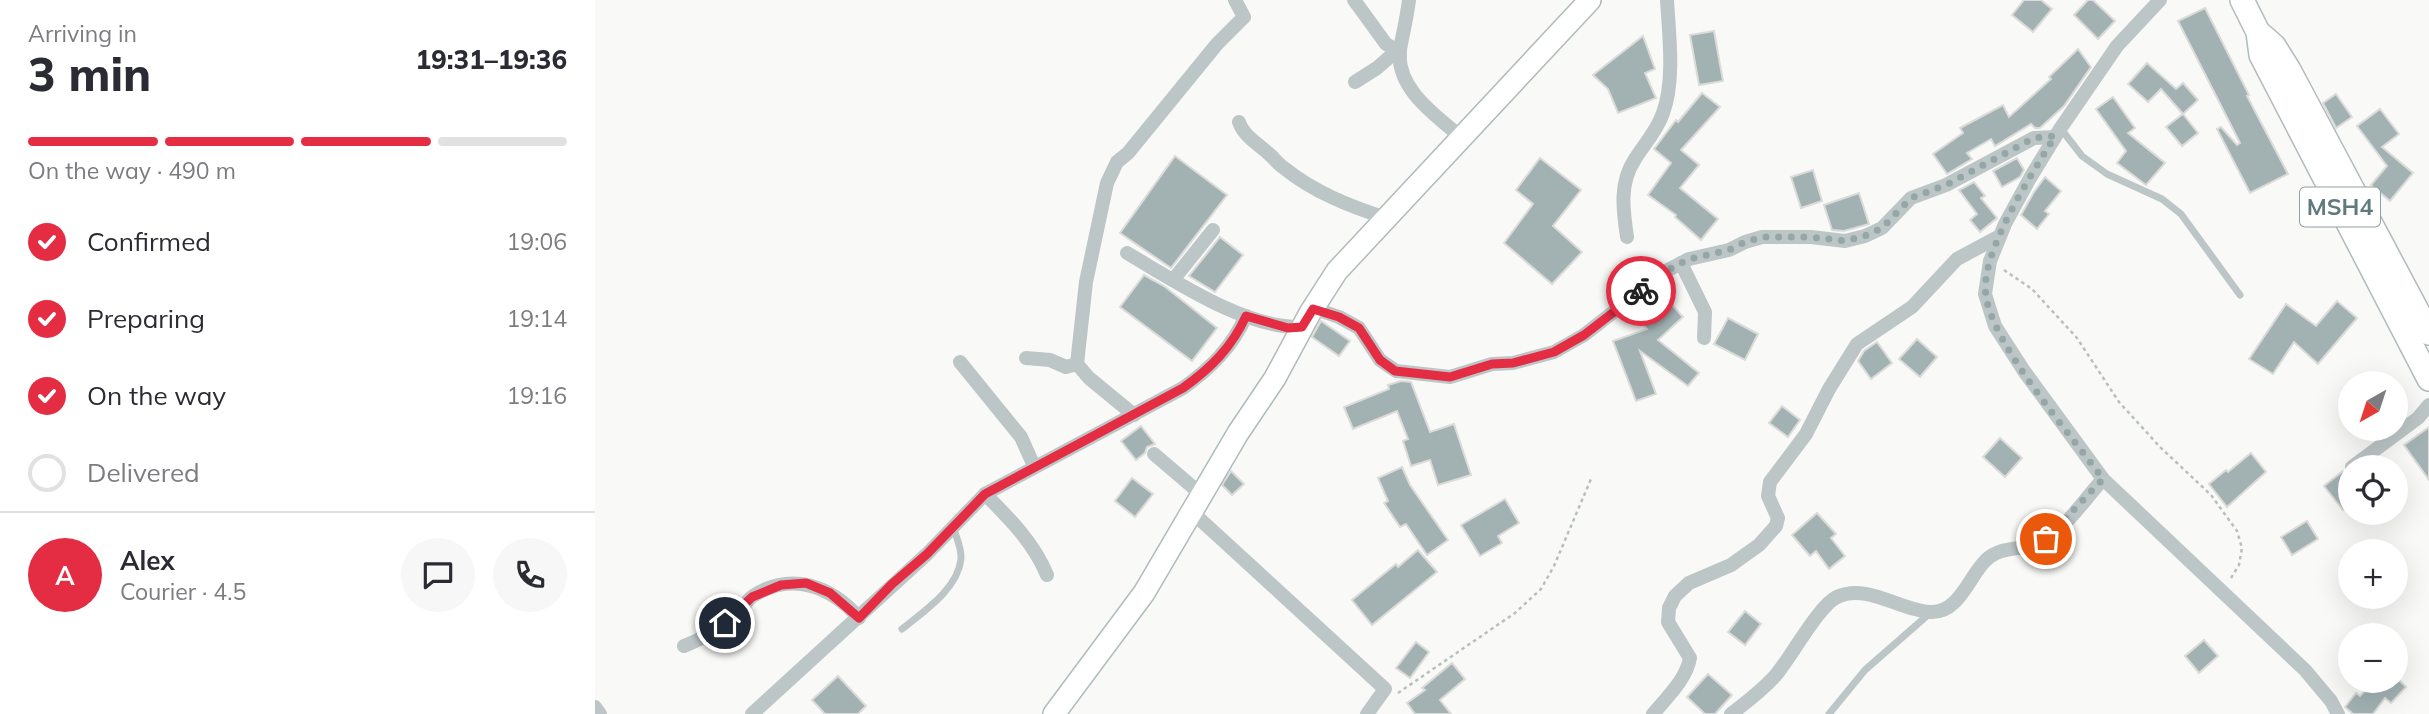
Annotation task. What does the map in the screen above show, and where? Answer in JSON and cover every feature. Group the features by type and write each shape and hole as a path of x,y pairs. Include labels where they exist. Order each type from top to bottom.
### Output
{"main road":[{"name":"MSH4","path":"2242,0 2258,32 2261,55 2429,379"},
{"name":"MSH4","path":"2258,32 2274,46 2289,70 2429,333"}],"street":[{"path":"1134,415 1089,378 1077,364 1086,282 1107,183 1117,162 1128,153 1217,44 1244,17 1235,0"},
{"path":"1354,0 1386,44 1400,54"},
{"path":"1409,0 1400,54 1404,81 1423,103 1461,137"},
{"path":"1054,714 1144,593 1238,433 1275,378 1336,271 1590,0"},
{"path":"1627,237 1622,203 1623,188 1633,160 1650,140 1663,113 1667,95 1670,40 1667,0"},
{"path":"2160,0 2117,46 2058,133 2000,236 1990,261 1985,294 1995,326 2024,371 2103,479 2305,670 2331,701 2338,714"},
{"path":"1355,82 1393,54 1400,54"},
{"path":"1239,122 1241,129 1281,166 1307,184 1330,197 1386,218"},
{"path":"1313,309 1339,317 1359,328 1380,360 1395,371 1450,377 1492,364 1513,363 1554,352 1584,335 1666,271 1689,259 1729,250 1762,237 1811,237 1845,241 1865,236 1882,228 1911,198 1946,185 2034,138 2058,133"},
{"path":"1173,280 1213,230"},
{"path":"1653,714 1681,680 1689,668 1691,658 1668,622 1669,608 1675,596 1689,583 1731,565 1759,545 1776,526 1778,518 1768,496 1770,482 1806,434 1829,389 1857,344 1912,307 1957,259 2000,236"},
{"path":"1127,253 1222,307 1288,328 1302,327"},
{"path":"1681,263 1705,312 1704,338"},
{"path":"752,714 927,554 985,494 1183,388 1203,374 1223,354 1237,335 1246,316"},
{"path":"1026,358 1050,360 1066,367 1077,364"},
{"path":"960,362 1021,437 1034,466"},
{"path":"2367,455 2418,418 2429,405"},
{"path":"1154,454 1197,504 1385,689 1374,711"},
{"path":"1731,714 1777,674 1833,598 1849,593 1864,594 1931,612 1954,602 1980,567 2000,550 2032,547 2046,539 2103,479"},
{"path":"985,494 1026,538 1047,575"},
{"path":"684,646 711,635 740,611 752,597 781,585 806,583 830,593 859,618"},
{"path":"595,707 600,714"}],"lane":[{"path":"2058,133 2082,156 2107,174 2162,199 2181,214 2240,295"},
{"path":"902,629 948,589 961,558 953,526"},
{"path":"1829,714 1865,670 1931,612"}],"path":[{"path":"1990,261 2032,289 2077,338 2119,402 2160,447 2211,495 2237,531 2242,548 2239,565 2223,591"},
{"path":"1385,689 1399,693 1515,613 1541,589 1554,566 1591,479"}],"building":[{"path":"2024,0 2041,0 2052,9 2033,32 2012,15"},
{"path":"2088,0 2093,0 2115,21 2098,39 2074,15"},
{"path":"2205,8 2288,174 2250,193 2217,129 2221,127 2237,145 2240,143 2178,21"},
{"path":"1714,31 1723,81 1699,85 1690,35"},
{"path":"1643,36 1655,69 1645,73 1656,98 1618,113 1608,89 1593,75"},
{"path":"2078,49 2091,67 2064,106 2040,128 2031,124 1995,146 1991,139 1967,153 1972,159 1947,174 1933,154 1963,133 1960,128 2003,105 2009,117 2051,79 2049,77"},
{"path":"2147,63 2176,89 2183,83 2198,100 2183,114 2161,89 2148,102 2128,84"},
{"path":"1702,93 1720,107 1681,150 1699,165 1680,188 1718,219 1701,240 1675,217 1676,215 1648,195 1671,163 1654,149 1676,120 1678,122"},
{"path":"2336,94 2352,117 2336,128 2323,103"},
{"path":"2113,97 2135,128 2128,133 2165,163 2146,185 2117,163 2126,151 2096,109"},
{"path":"2380,109 2399,134 2382,147 2413,173 2390,201 2371,185 2387,166 2357,126"},
{"path":"2183,114 2198,133 2182,146 2166,127"},
{"path":"1175,156 1227,195 1171,268 1120,233"},
{"path":"1540,158 1581,190 1553,226 1582,252 1552,284 1504,243 1533,204 1516,190"},
{"path":"2017,158 2024,170 2020,177 2002,187 1993,171"},
{"path":"1813,170 1822,201 1801,208 1791,177"},
{"path":"2045,177 2061,191 2045,211 2049,214 2037,229 2021,215"},
{"path":"1974,182 1985,196 1981,198 1997,218 1980,232 1970,220 1977,214 1959,190"},
{"path":"1859,193 1869,224 1844,231 1832,230 1824,205"},
{"path":"1220,237 1243,255 1215,292 1189,276"},
{"path":"1144,275 1164,286 1217,328 1192,361 1120,307"},
{"path":"1666,298 1683,317 1658,340 1699,373 1688,386 1640,351 1656,394 1636,401 1613,341 1647,329 1641,322"},
{"path":"2337,301 2357,318 2318,364 2294,342 2273,374 2249,359 2286,304 2316,326"},
{"path":"1728,318 1758,334 1745,360 1714,344"},
{"path":"1321,321 1350,341 1339,356 1312,337"},
{"path":"1917,339 1937,357 1920,377 1899,359"},
{"path":"1877,342 1892,363 1871,379 1858,361 1864,351"},
{"path":"1401,381 1411,382 1430,432 1454,424 1471,475 1438,485 1430,460 1411,466 1403,441 1408,439 1397,411 1353,429 1344,407 1389,389 1388,385"},
{"path":"1782,406 1800,420 1788,437 1769,423"},
{"path":"1141,426 1155,444 1147,447 1145,453 1136,460 1121,441"},
{"path":"2429,427 2429,480 2404,445"},
{"path":"2000,438 2022,458 2005,477 1983,457"},
{"path":"2251,453 2266,472 2227,507 2209,484"},
{"path":"1402,467 1410,485 1448,540 1427,555 1406,524 1400,527 1384,503 1388,501 1378,478"},
{"path":"1231,471 1244,484 1232,495 1222,485"},
{"path":"2338,475 2338,504 2324,486"},
{"path":"1132,478 1153,494 1135,517 1115,501"},
{"path":"1505,499 1519,523 1498,536 1502,543 1480,556 1461,525"},
{"path":"1817,513 1836,534 1831,538 1845,556 1829,569 1816,551 1810,556 1792,535"},
{"path":"2307,521 2318,539 2292,555 2281,537"},
{"path":"1418,550 1437,572 1372,625 1352,600 1396,564 1398,567"},
{"path":"1745,611 1761,624 1745,645 1728,632"},
{"path":"2204,640 2218,656 2199,673 2185,656"},
{"path":"1416,642 1429,652 1410,678 1396,668"},
{"path":"1452,663 1465,679 1440,700 1451,714 1415,714 1407,703 1425,690 1422,688"},
{"path":"1708,674 1732,695 1715,714 1705,714 1687,697"},
{"path":"838,676 866,706 858,714 825,714 812,700"},
{"path":"2356,693 2360,696 2363,693 2400,693 2391,703 2385,698 2373,714 2353,714 2345,707"}],"way so far":[{"path":"1641,291 1666,271 1689,259 1729,250 1762,237 1811,237 1845,241 1865,236 1882,228 1911,198 1946,185 2034,138 2055,136 2005,224 1990,261 1985,294 1995,326 2024,371 2103,479 2046,539"}],"route":[{"path":"725,623 752,597 781,585 806,583 830,593 859,618 985,494 1183,388 1203,374 1223,354 1237,335 1246,316 1288,328 1302,327 1313,309 1339,317 1359,328 1380,360 1395,371 1450,377 1492,364 1513,363 1554,352 1584,335 1641,291"}]}
